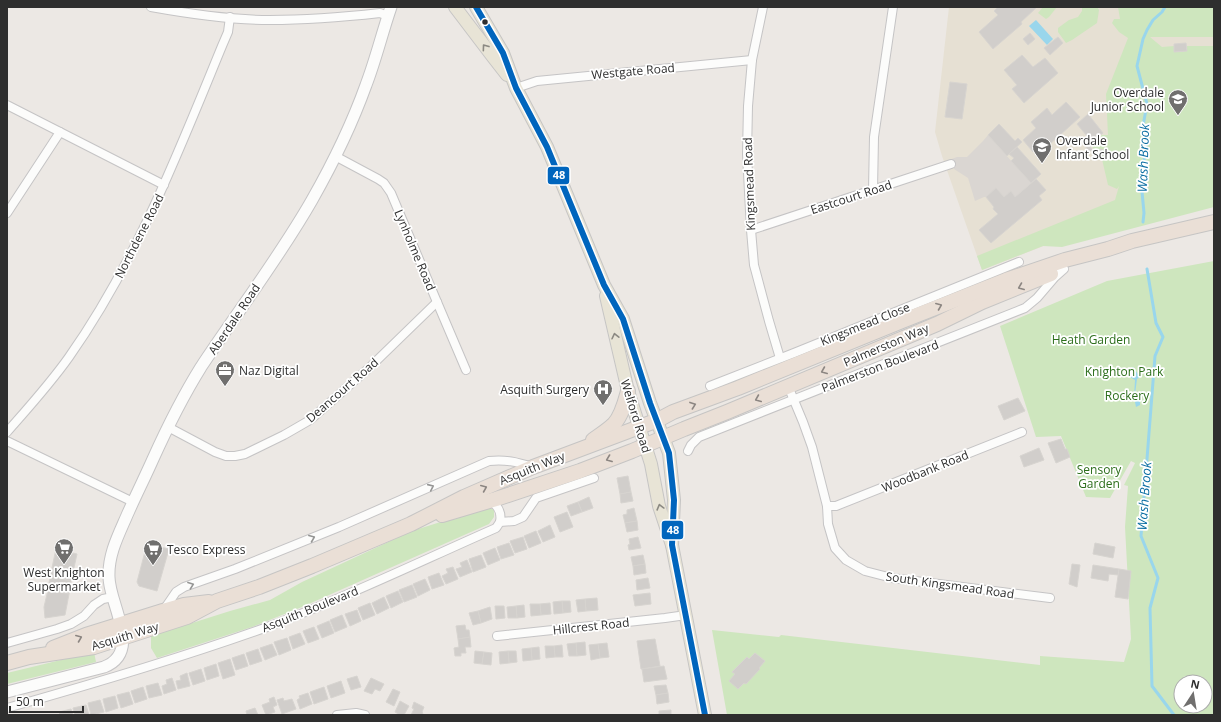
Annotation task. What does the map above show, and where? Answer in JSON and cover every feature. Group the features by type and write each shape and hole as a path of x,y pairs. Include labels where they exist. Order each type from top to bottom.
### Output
{"highway":[{"name":"Palmerston Way","path":"658,420 673,412 738,388 1006,280 1065,260 1143,238 1214,222"},
{"name":"Palmerston Way","path":"664,437 937,324 982,302 1064,269 1108,249"},
{"path":"738,388 780,380 785,382 788,386"},
{"path":"585,446 614,424 623,409 628,391"},
{"name":"Asquith Way","path":"121,631 187,617 217,601 259,587 312,566 411,524 475,492 532,467 658,420"},
{"name":"Asquith Way","path":"411,524 580,471 664,437"},
{"name":"Asquith Way","path":"7,663 30,657 94,647 121,631 163,611 184,605 217,601"}],"main road":[{"name":"Welford Road","path":"455,7 514,85 547,147 604,286 623,319 650,403 658,420 669,453 674,500 672,545"},
{"name":"Welford Road","path":"476,7 503,53 514,85"},
{"name":"Welford Road","path":"604,286 628,391 651,464 659,506 672,545 705,715"}],"street":[{"path":"151,7 230,18 268,20 303,20 389,11"},
{"name":"Kingsmead Road","path":"763,7 752,60 748,106 747,154 754,265 780,358"},
{"path":"873,190 874,137 893,7"},
{"name":"Aberdale Road","path":"121,631 108,577 116,539 168,427 200,369 287,242 313,199 335,156 366,86 389,11"},
{"name":"Northdene Road","path":"7,432 37,398 68,358 103,304 138,240 164,185 228,32 230,18"},
{"name":"Westgate Road","path":"514,85 537,81 752,60"},
{"path":"7,105 164,185"},
{"path":"7,213 60,132"},
{"name":"Lynholme Road","path":"335,156 372,175 384,183 388,188 466,370"},
{"name":"Eastcourt Road","path":"751,230 951,164"},
{"name":"Kingsmead Close","path":"710,386 1019,262"},
{"name":"Palmerston Boulevard","path":"688,451 691,445 699,437 1025,308 1037,298 1064,269"},
{"name":"Deancourt Road","path":"168,427 220,454 226,456 244,454 284,435 310,420 369,368 437,302"},
{"name":"South Kingsmead Road","path":"788,386 812,448 827,506 828,524 835,548 846,560 865,571 892,578 1050,598"},
{"name":"Woodbank Road","path":"827,506 836,506 1022,432"},
{"path":"7,441 133,502"},
{"path":"163,611 176,592 184,587 235,570 339,527 489,461 502,460 518,462 532,467"},
{"name":"Asquith Boulevard","path":"7,708 205,649 272,625 348,594 496,528 500,522 514,521 523,517 536,498 594,478"},
{"path":"491,500 500,511 500,522"},
{"path":"7,643 71,624 84,616 103,599 113,597"},
{"name":"Hillcrest Road","path":"497,636 686,615"},
{"path":"7,692 108,665 119,656 122,651 121,631"},
{"path":"337,715 365,715"}],"shaded area":[{"path":"949,7 1137,7 1150,37 1214,37 1214,203 1054,242 982,270 935,132"},
{"path":"988,135 1031,183 1015,197 1011,191 1004,197 996,189 986,197 975,201 968,178 954,169 949,160 957,157 967,157"}],"green space":[{"path":"1043,7 1057,7 1046,19 1038,13"},
{"path":"1082,7 1097,7 1099,10 1097,23 1066,43 1058,32 1058,28 1069,20 1078,17 1082,11"},
{"path":"1118,7 1214,7 1214,37 1150,37 1162,47 1174,46 1175,52 1187,51 1187,46 1214,46 1214,207 1062,247 1043,246 982,270 977,256 1115,200 1119,186 1117,189 1108,185 1101,155 1104,154 1102,150 1094,150 1091,144 1102,135 1108,135 1106,94 1128,38 1119,32 1112,23 1114,19 1120,19"},
{"name":"Knighton Park","path":"1214,261 1214,715 727,715 712,630 779,637 781,635 1040,665 1040,656 1124,662 1131,639 1125,527 1128,486 1124,485 1135,463 1131,461 1110,498 1086,497 1061,436 1036,437 1000,326 1107,281"},
{"path":"488,507 494,510 494,517 489,524 302,607 252,627 157,658 151,648 151,636 270,600 302,582 412,531"},
{"path":"94,652 96,662 7,684 7,673"}],"water":[{"path":"1036,20 1053,39 1047,45 1029,26"},
{"path":"1133,367 1140,377 1137,379 1135,394 1140,399 1140,405 1136,407 1134,397 1135,380 1130,377 1128,370"}],"building":[{"path":"998,7 1037,7 1021,22 1022,24 993,49 979,32 998,15 994,11"},
{"path":"1030,33 1035,39 1028,45 1023,39"},
{"path":"1058,37 1063,43 1050,55 1044,48"},
{"path":"1186,43 1187,51 1174,52 1174,44"},
{"path":"1022,55 1033,67 1045,58 1058,73 1024,103 1012,89 1017,85 1004,70"},
{"path":"950,82 967,84 962,119 945,117"},
{"path":"1066,102 1080,117 1041,152 1037,148 1033,152 1023,140 1036,128 1031,122 1047,108 1052,115"},
{"path":"1088,114 1103,133 1092,142 1077,124"},
{"path":"999,124 1015,141 1018,138 1022,142 1007,156 988,135"},
{"path":"1090,146 1092,150 1088,152 1086,147"},
{"path":"1017,147 1041,174 1031,183 1011,161 1014,158 1009,154"},
{"path":"1102,149 1104,155 1101,155 1099,150"},
{"path":"1036,179 1046,190 1039,196 1042,200 991,243 979,230 998,214 993,209 994,207 986,197 996,188 1004,197 1011,191 1015,197"},
{"path":"1018,398 1025,411 1004,420 998,406"},
{"path":"1061,439 1070,457 1056,463 1048,443"},
{"path":"1039,448 1044,460 1024,467 1020,456"},
{"path":"628,476 631,492 620,494 617,478"},
{"path":"631,492 633,501 621,503 620,494"},
{"path":"589,497 593,508 582,512 578,502"},
{"path":"578,502 582,512 571,516 567,506"},
{"path":"634,508 637,521 625,523 623,515 627,514 627,510"},
{"path":"567,512 573,527 560,532 554,517"},
{"path":"637,521 638,530 627,532 625,523"},
{"path":"550,525 555,537 543,542 538,531"},
{"path":"536,531 541,543 529,548 524,536"},
{"path":"523,537 527,549 515,553 510,541"},
{"path":"638,537 641,548 629,550 629,539"},
{"path":"509,543 514,555 501,559 497,547"},
{"path":"1095,543 1115,547 1113,558 1093,554"},
{"name":"Tesco Express","path":"147,544 169,549 157,591 139,586 137,582"},
{"path":"495,548 500,560 488,565 483,553"},
{"name":"West Knighton Supermarket","path":"56,549 77,554 71,581 50,577"},
{"path":"481,555 486,567 473,572 469,559"},
{"path":"643,555 645,564 633,566 631,557"},
{"path":"467,560 472,572 460,577 456,569 462,567 460,563"},
{"path":"645,564 646,573 634,575 633,566"},
{"path":"1072,564 1080,565 1077,587 1069,584"},
{"path":"1093,565 1119,569 1118,575 1109,574 1108,581 1091,578"},
{"path":"453,567 458,579 446,584 442,576 448,573 446,569"},
{"path":"1119,569 1131,571 1128,599 1115,597"},
{"path":"439,573 444,585 432,589 428,577"},
{"path":"50,577 71,581 69,594 48,590"},
{"path":"648,578 650,588 637,590 636,580"},
{"path":"425,579 430,590 418,596 413,584"},
{"path":"412,585 417,597 404,602 399,590"},
{"path":"48,590 69,594 65,615 45,618 44,607"},
{"path":"398,591 403,602 391,608 386,596"},
{"path":"650,593 651,604 635,606 633,595"},
{"path":"384,597 389,608 377,614 372,603"},
{"path":"597,598 598,610 586,611 585,599"},
{"path":"585,599 586,611 578,612 576,600"},
{"path":"562,601 570,601 571,612 563,613"},
{"path":"562,601 563,613 554,614 553,602"},
{"path":"370,603 375,615 363,620 358,608"},
{"path":"550,603 551,614 541,615 540,604"},
{"path":"530,604 540,604 541,615 531,616"},
{"path":"524,605 525,617 517,618 516,606"},
{"path":"495,606 504,606 505,618 496,619"},
{"path":"516,606 517,618 508,618 507,607"},
{"path":"490,607 492,619 481,623 478,611"},
{"path":"357,610 361,621 350,626 345,614"},
{"path":"478,611 481,623 473,625 469,613"},
{"path":"342,615 347,627 335,632 330,620"},
{"path":"329,621 334,633 322,638 317,626"},
{"path":"465,625 466,630 469,630 470,637 458,639 456,626"},
{"path":"314,627 319,639 308,643 303,631"},
{"path":"300,633 305,644 293,649 289,637"},
{"path":"470,637 471,647 465,647 466,653 461,653 461,656 455,656 454,648 459,647 458,639"},
{"path":"287,638 291,650 279,655 274,642"},
{"path":"655,639 660,666 641,669 637,641"},
{"path":"585,642 586,655 577,656 576,643"},
{"path":"576,643 577,656 569,656 567,644"},
{"path":"607,643 609,657 600,658 598,644"},
{"path":"272,644 277,655 265,660 260,648"},
{"path":"598,644 600,658 591,660 589,645"},
{"path":"562,645 563,657 555,657 554,646"},
{"path":"545,646 554,646 555,657 546,658"},
{"path":"539,647 540,659 532,660 531,648"},
{"path":"531,648 532,660 523,661 522,649"},
{"path":"258,649 262,661 250,665 246,653"},
{"path":"475,651 484,652 482,664 474,663"},
{"path":"508,651 516,651 517,662 509,663"},
{"path":"508,651 509,663 500,664 499,652"},
{"path":"484,652 492,653 491,665 482,664"},
{"path":"755,653 765,661 759,668 760,669 746,684 744,683 738,689 729,681 735,674 732,672 747,657 749,659"},
{"path":"244,654 248,666 236,670 232,658"},
{"path":"230,659 235,675 223,679 218,663"},
{"path":"216,664 219,676 207,680 204,668"},
{"path":"664,666 667,679 644,682 642,669"},
{"path":"201,669 205,681 193,685 189,673"},
{"path":"187,673 190,686 178,689 176,681 181,680 180,676"},
{"path":"357,676 361,687 351,690 347,679"},
{"path":"172,678 176,690 164,694 162,686 167,684 166,680"},
{"path":"371,678 384,684 380,691 375,689 372,694 364,691"},
{"path":"341,681 345,693 331,698 327,686"},
{"path":"158,683 162,695 149,698 146,686"},
{"path":"666,685 668,693 656,695 654,686"},
{"path":"143,687 147,699 135,703 131,691"},
{"path":"324,687 328,699 314,704 310,692"},
{"path":"393,689 400,692 394,706 386,702"},
{"path":"129,692 133,704 121,708 117,695"},
{"path":"308,693 312,704 300,709 297,700 300,698 299,696"},
{"path":"668,693 669,702 657,704 656,695"},
{"path":"115,696 118,708 106,712 103,699"},
{"path":"274,697 277,705 273,707 275,712 266,715 262,705 270,702 269,699"},
{"path":"283,698 284,701 292,699 296,709 282,714 277,700"},
{"path":"100,700 104,712 91,715 88,703"},
{"path":"400,701 409,706 404,715 400,715 395,712"},
{"path":"414,702 424,707 422,715 411,715 414,709 412,708"},
{"path":"86,705 89,715 75,715 73,708"},
{"path":"255,708 258,715 247,715 246,711"},
{"path":"71,709 73,715 60,715 59,712"},
{"path":"671,710 671,715 659,715 659,711"}],"waterway":[{"name":"Wash Brook","path":"1143,222 1144,213 1141,181 1146,146 1143,126 1147,104 1137,66 1143,39 1147,30 1153,20 1165,7"},
{"name":"Wash Brook","path":"1147,269 1156,323 1163,337 1155,356 1141,536 1158,578 1150,608 1152,686 1174,715"}],"transit line":[{"name":"48","path":"476,7 503,53 516,88 547,147 604,285 623,319 650,403 669,453 674,500 672,545 705,715"}],"place":[{"name":"Overdale Junior School","path":"1178,116"},
{"name":"Overdale Infant School","path":"1042,164"},
{"name":"Naz Digital","path":"225,387"},
{"name":"Asquith Surgery","path":"603,406"},
{"name":"West Knighton Supermarket","path":"64,565"},
{"name":"Tesco Express","path":"153,566"}],"park label":[{"name":"Heath Garden","path":"1091,339"},
{"name":"Rockery","path":"1127,395"},
{"name":"Sensory Garden","path":"1099,476"}]}
